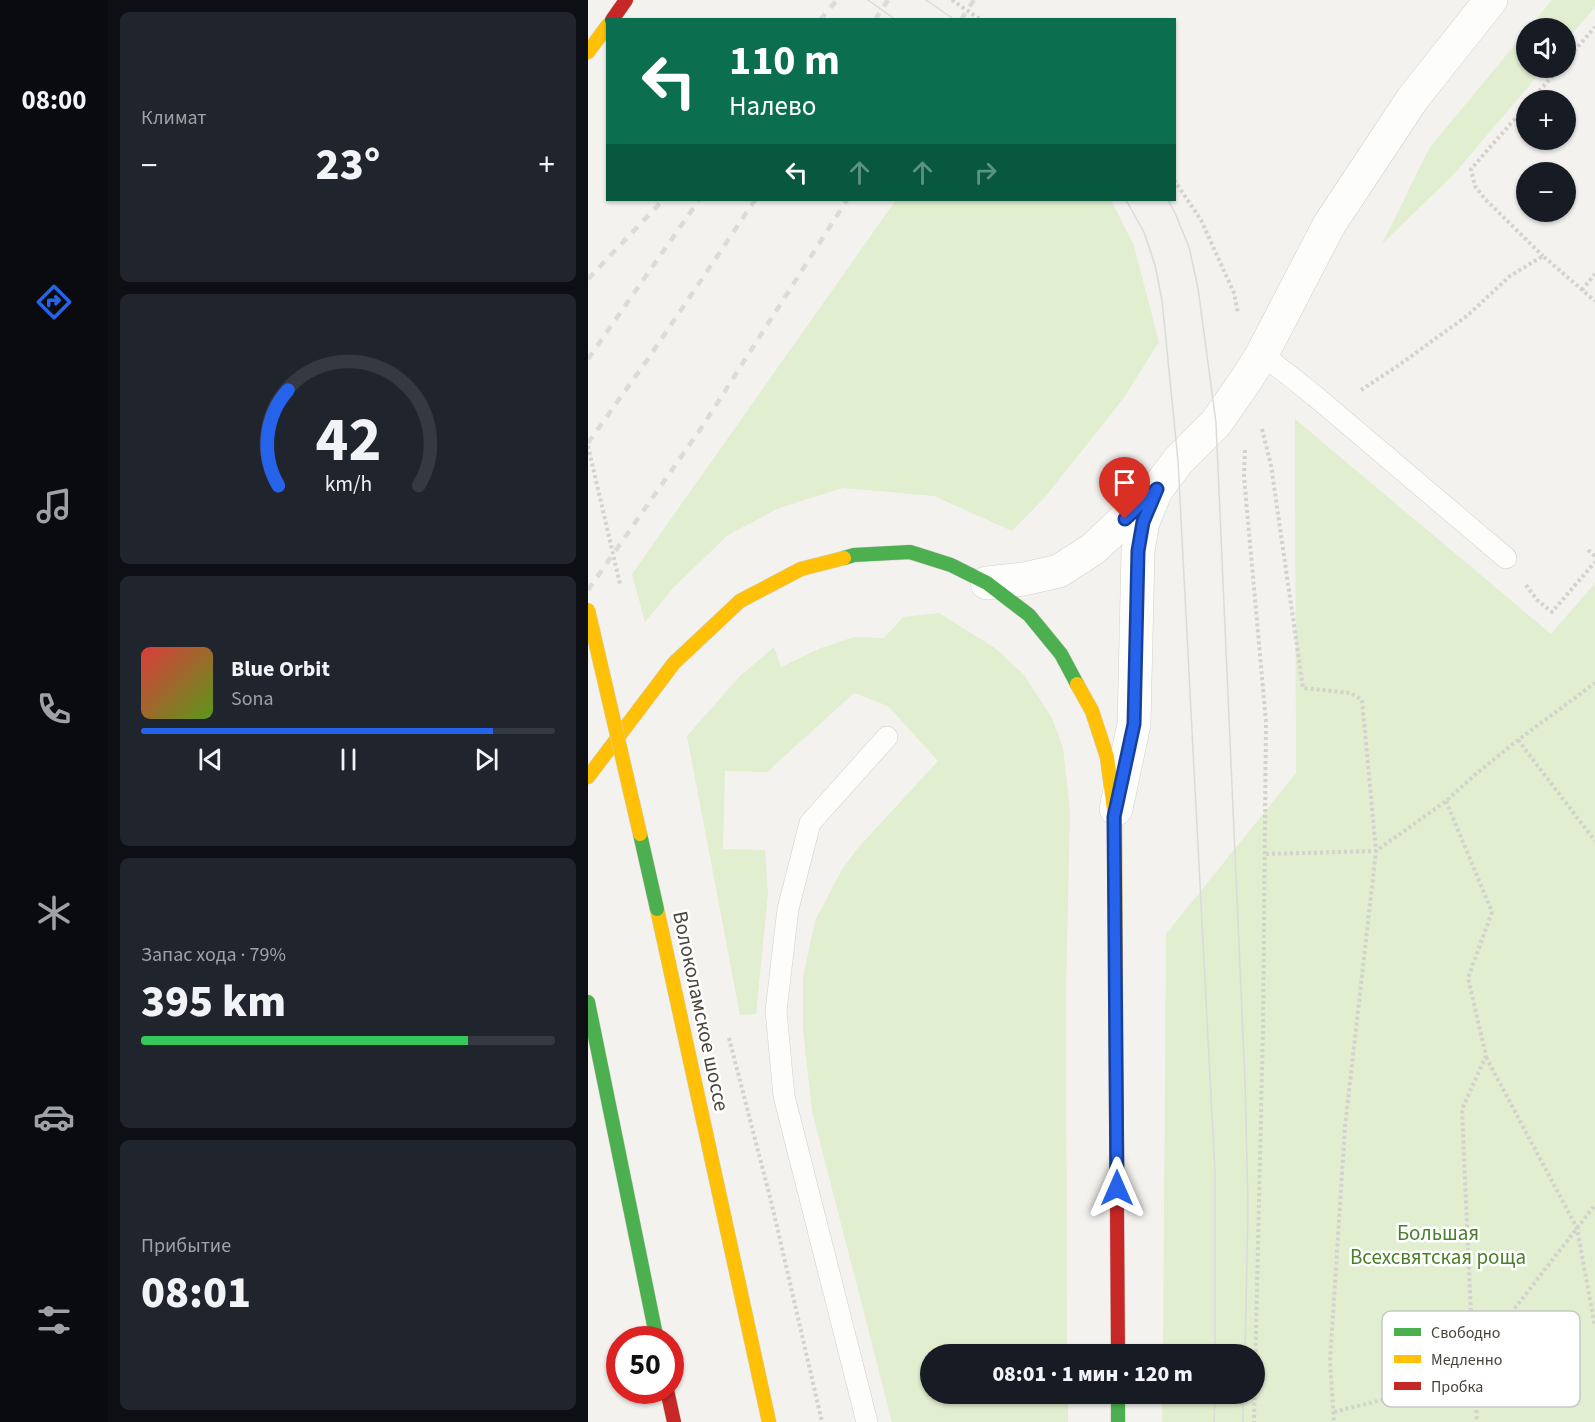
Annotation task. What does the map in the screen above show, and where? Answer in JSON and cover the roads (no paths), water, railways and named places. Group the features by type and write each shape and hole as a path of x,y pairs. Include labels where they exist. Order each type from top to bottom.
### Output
{"main road":[{"path":"613,18 626,0"},
{"path":"588,52 606,28"},
{"path":"588,777 674,663 740,601 801,569 854,555 910,552 951,565 987,583 1029,615 1061,654 1092,711 1107,758 1114,817 1118,1344"},
{"name":"Волоколамское шоссе","path":"588,610 657,909 769,1422"},
{"path":"588,1002 654,1326"},
{"path":"670,1404 674,1422"},
{"path":"1118,1404 1118,1422"}],"street":[{"path":"987,583 1024,579 1059,571 1093,549 1157,489 1178,461 1216,423 1262,354 1329,225 1413,98 1491,0"},
{"path":"1114,817 1134,724 1138,551 1143,522 1157,489"}],"lane":[{"path":"1262,354 1506,558"},
{"path":"867,1422 784,1096 776,1011 788,909 810,823 887,737"}],"tram line":[{"path":"868,0 893,18"},
{"path":"926,0 952,18"},
{"path":"1127,201 1144,232 1155,265 1162,300 1178,461 1215,1173 1215,1344"},
{"path":"1169,201 1189,247 1198,288 1216,423 1245,1081 1248,1208 1245,1344"},
{"path":"1214,1422 1215,1404"},
{"path":"1243,1404 1243,1422"}],"railway":[{"path":"822,18 837,0"},
{"path":"876,18 888,0"},
{"path":"962,18 974,0"},
{"path":"588,279 662,201"},
{"path":"588,359 698,201"},
{"path":"588,443 650,356 754,201"},
{"path":"588,590 702,427 846,201"}],"park label":[{"name":"Большая Всехсвятская роща","path":"1438,1245"}]}
